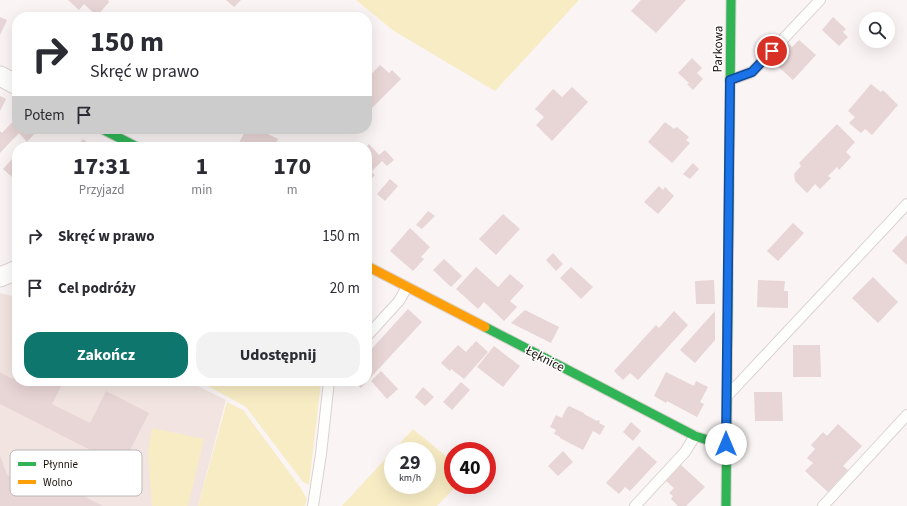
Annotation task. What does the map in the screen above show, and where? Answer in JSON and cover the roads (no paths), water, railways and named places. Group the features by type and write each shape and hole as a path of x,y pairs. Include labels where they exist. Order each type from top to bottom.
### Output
{"street":[{"name":"Parkowa","path":"726,506 731,0"},
{"path":"0,76 12,82"},
{"path":"111,134 125,142"},
{"name":"Łęknice","path":"372,269 695,436 708,441 726,444"}],"lane":[{"path":"730,80 752,72 820,0"},
{"path":"726,397 907,204"},
{"path":"372,330 399,300 407,287"},
{"path":"313,506 321,454 328,386"},
{"path":"823,506 907,415"},
{"path":"635,506 685,452 695,436"}]}
